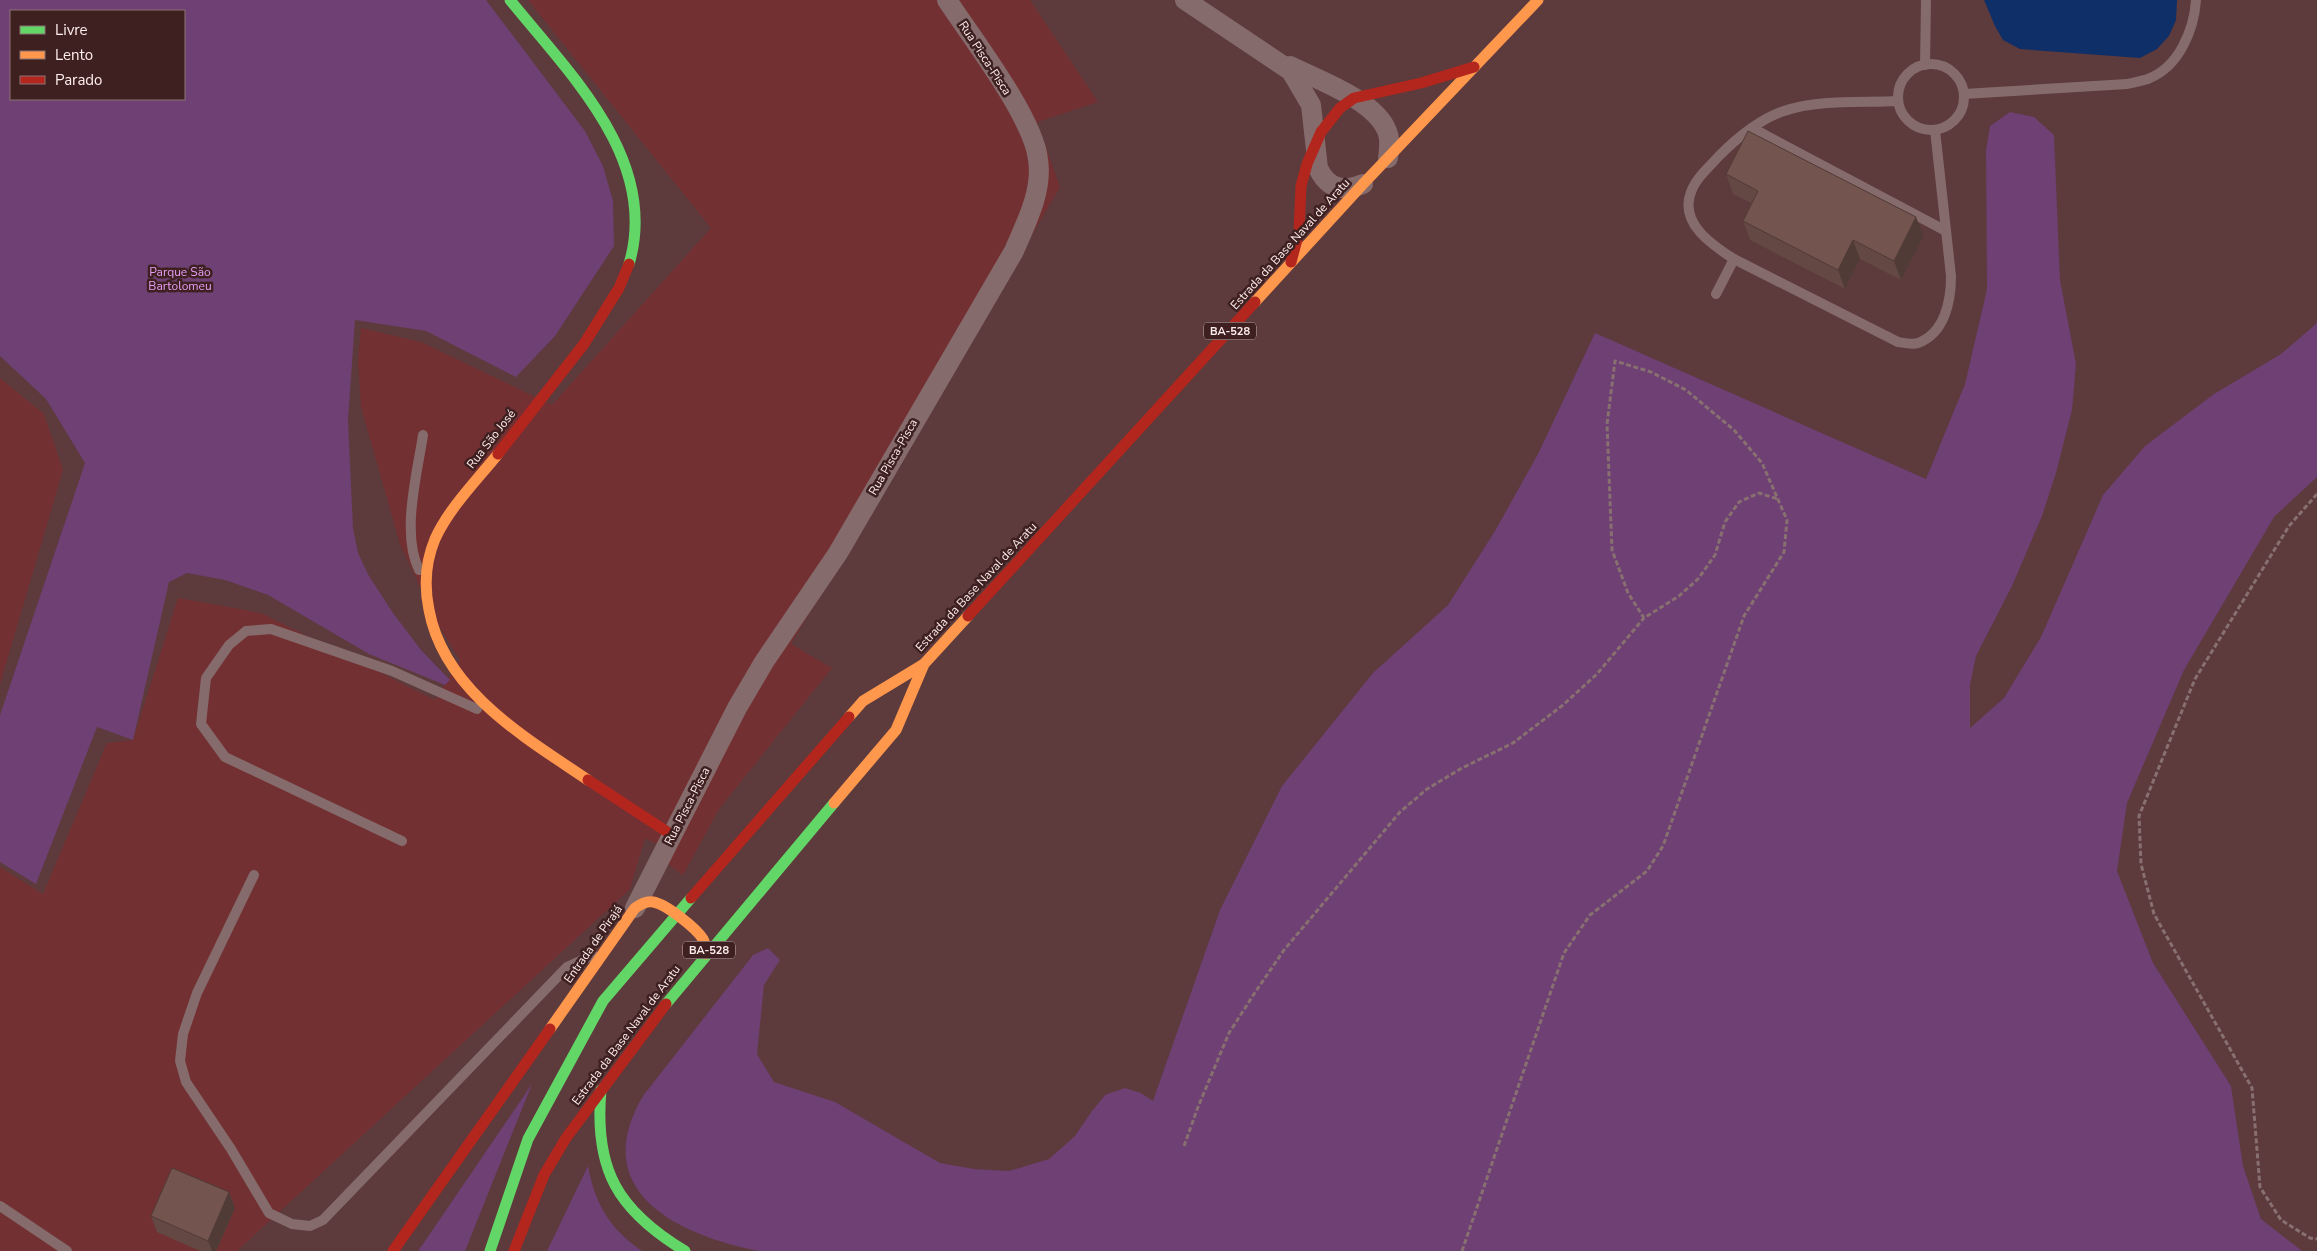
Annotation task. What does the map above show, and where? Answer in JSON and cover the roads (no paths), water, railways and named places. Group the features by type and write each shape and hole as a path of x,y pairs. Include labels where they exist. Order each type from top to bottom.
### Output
{"main road":[{"name":"Rua São José","path":"510,0 590,103 618,148 630,180 634,215 632,252 623,282 570,362 440,531 430,555 424,582 427,615 437,642 454,668 482,701 518,732 672,835"},
{"name":"Estrada da Base Naval de Aratu","path":"514,1251 544,1175 566,1138 640,1036 706,954 896,730 924,664 1363,184 1538,0"},
{"path":"1290,264 1298,232 1301,186 1306,164 1328,121 1340,108 1354,98 1421,83 1476,67"},
{"path":"490,1251 528,1139 603,1001 863,701 924,664"},
{"name":"Entrada de Pirajá","path":"392,1251 635,908 642,903 652,901 676,915"},
{"path":"676,915 702,939 706,954"},
{"path":"601,1090 599,1125 603,1154 621,1198 654,1232 685,1251"}],"street":[{"name":"Rua Pisca-Pisca","path":"635,908 737,708 764,662 838,553 1014,251 1031,210 1038,184 1038,159 1031,136 1011,98 947,0"},
{"path":"1185,0 1291,71 1311,105 1318,168 1329,184 1339,188 1350,189 1363,184"},
{"path":"1274,58 1354,98 1373,112 1387,131 1390,143 1388,158"}],"lane":[{"path":"1925,65 1926,0"},
{"path":"1964,94 2127,84 2149,79 2166,69 2177,56 2189,32 2196,0"},
{"path":"1936,64 1946,68 1955,75 1964,94 1960,114 1953,122 1935,130 1925,130 1911,123 1901,111 1898,101 1902,81 1916,68 1925,65 1936,64"},
{"path":"1898,101 1813,105 1784,111 1752,128 1727,148 1700,177 1690,192 1689,210 1696,227 1709,244 1734,259 1898,342 1916,344 1930,336 1939,325 1948,308 1951,276 1935,130"},
{"path":"1752,128 1946,231"},
{"path":"1716,294 1734,259"},
{"path":"423,435 411,517 411,541 416,563 424,582"},
{"path":"402,841 225,757 201,724 206,678 229,645 246,631 271,629 392,671 471,706 518,732"},
{"path":"254,875 197,993 183,1034 180,1061 186,1082 207,1112 269,1213 292,1224 310,1226 323,1220 567,967 607,948"},
{"path":"0,1206 66,1251"}],"water":[{"path":"1984,0 2177,0 2176,20 2169,36 2157,49 2140,58 2020,49 2003,40"}],"park label":[{"name":"Parque São Bartolomeu","path":"180,279"}]}
